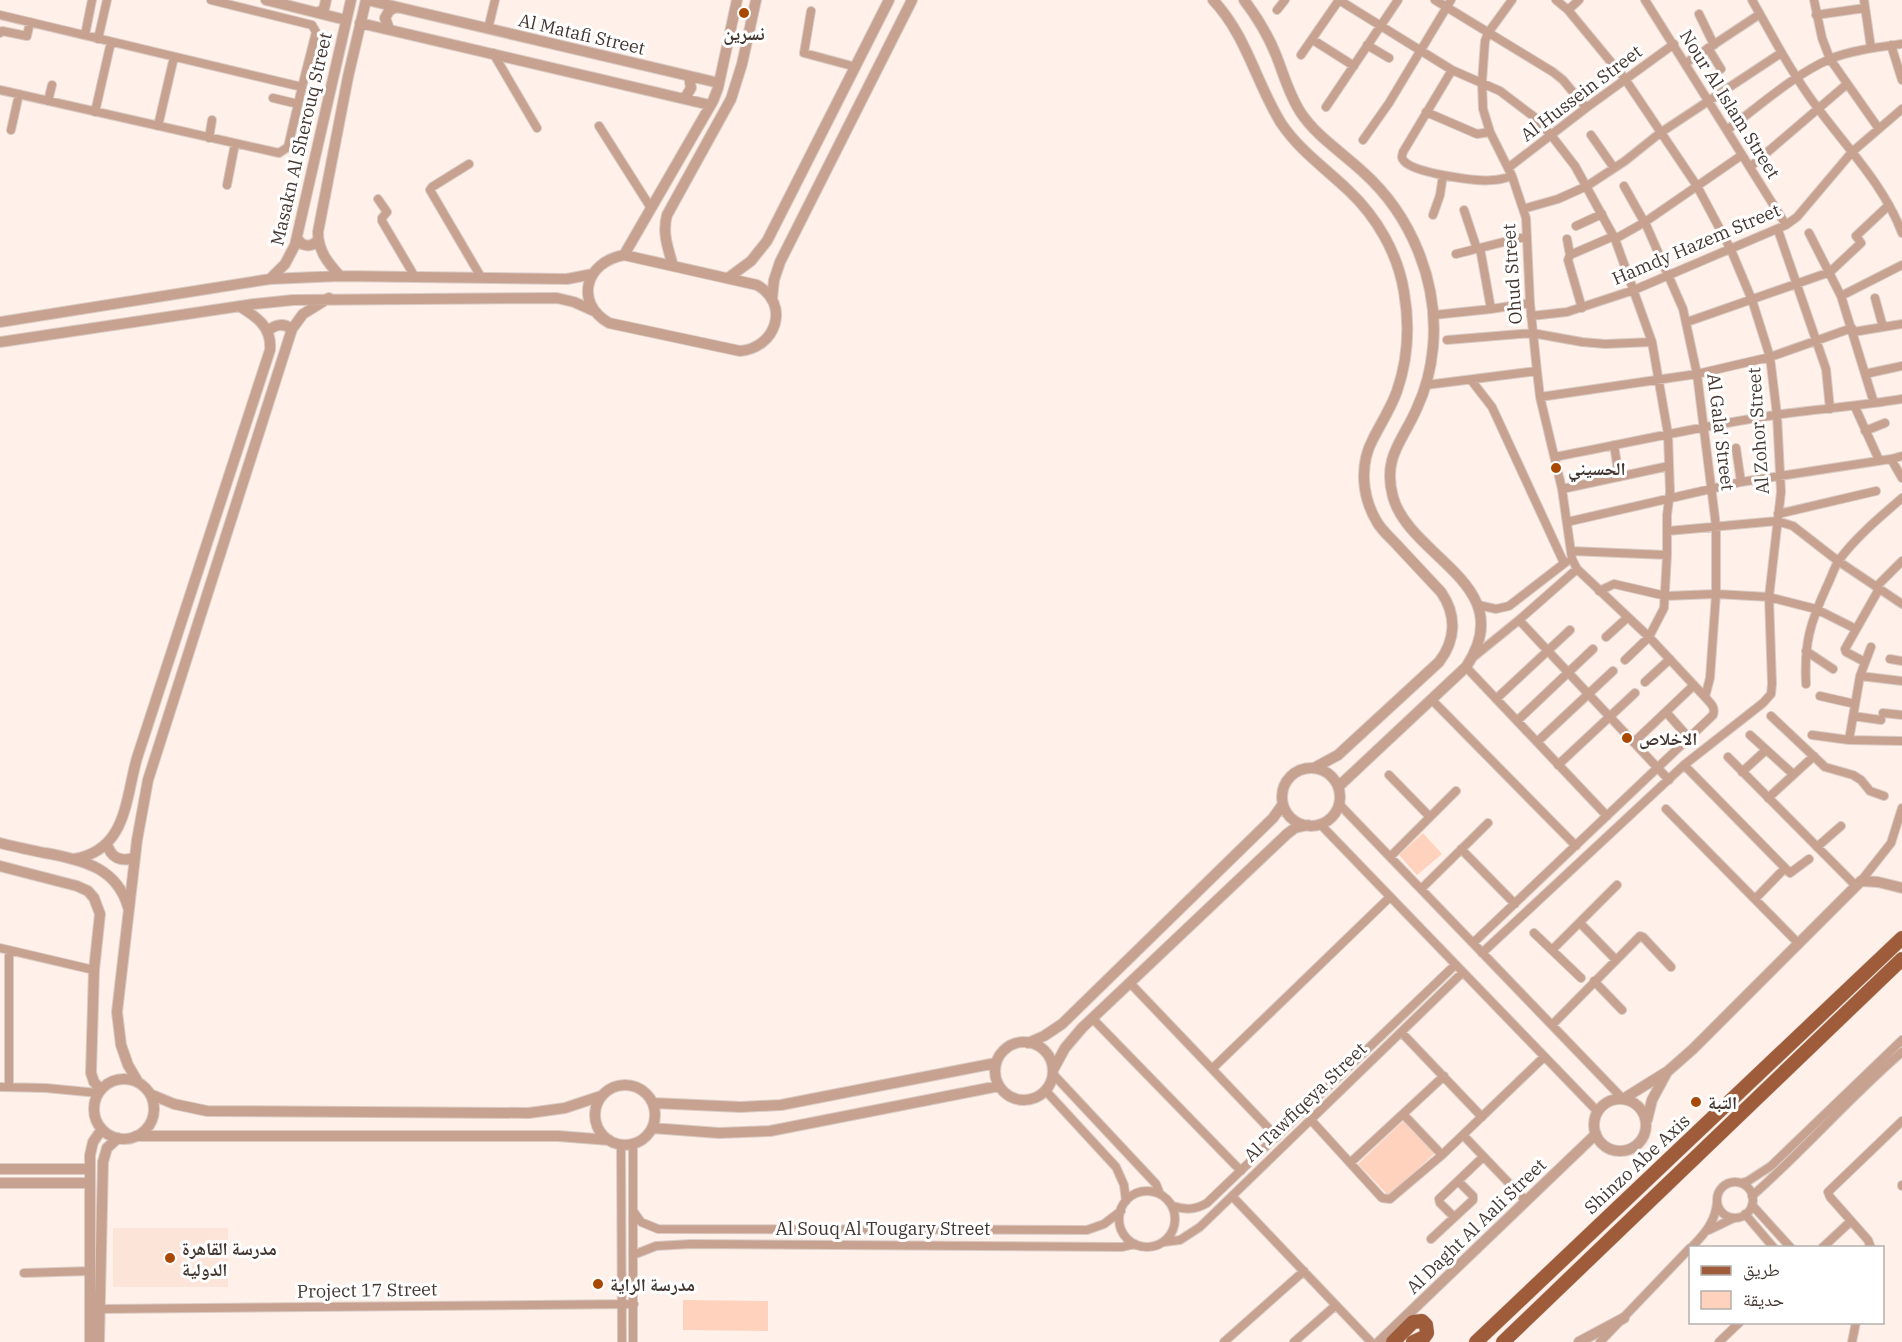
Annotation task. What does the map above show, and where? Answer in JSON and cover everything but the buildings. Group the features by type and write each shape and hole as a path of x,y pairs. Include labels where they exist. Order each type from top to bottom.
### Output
{"main road":[{"name":"Shinzo Abe Axis","path":"1476,1342 1902,938"},
{"name":"Shinzo Abe Axis","path":"1503,1342 1902,959"},
{"path":"1393,1342 1413,1322 1422,1321 1426,1325 1427,1333 1413,1342"}],"street":[{"path":"85,35 92,0"},
{"path":"98,39 107,0"},
{"path":"0,90 275,153 282,152 288,147 316,32 312,25 210,0"},
{"path":"266,0 346,20"},
{"path":"318,13 324,9 326,0"},
{"name":"Masakn Al Sherouq Street","path":"270,279 293,252 351,0"},
{"name":"Masakn Al Sherouq Street","path":"318,240 319,223 366,0"},
{"name":"Al Matafi Street","path":"366,0 719,83"},
{"path":"488,29 495,0"},
{"path":"624,255 710,105 719,83 737,0"},
{"path":"673,266 665,237 664,226 667,215 727,108 734,90 756,0"},
{"path":"728,278 751,261 767,240 890,0"},
{"path":"0,342 274,301 329,298 557,298 574,302 594,311 603,320 615,326 740,351 759,346 772,332 776,319 772,300 774,280 780,262 912,0"},
{"path":"1213,0 1229,20 1244,45 1282,124 1302,149 1360,202 1378,227 1393,255 1402,280 1407,306 1407,350 1396,393 1367,452 1364,471 1365,489 1378,525 1441,592 1449,605 1453,620 1450,642 1439,662 1338,754 1314,768 1299,771 1287,781 1282,796 1286,812 1292,819 1308,825"},
{"path":"1244,0 1264,30 1289,92 1306,120 1318,134 1373,181 1401,216 1420,254 1434,315 1433,346 1426,385 1412,418 1394,450 1390,475 1392,493 1398,511 1405,521 1467,585 1478,605 1479,634 1468,663"},
{"path":"1277,10 1285,0"},
{"path":"1301,55 1339,0 1452,70 1482,82 1514,101 1551,135 1569,158 1602,214 1614,237 1652,342 1668,434 1670,497 1664,608 1649,636 1625,660"},
{"path":"1326,106 1398,0"},
{"path":"1435,0 1449,4 1488,33 1553,72 1563,80 1586,108"},
{"name":"Ohud Street","path":"1512,0 1488,33 1485,41 1483,109 1490,132 1510,172 1523,209 1527,236 1532,333 1540,396 1562,489 1569,558"},
{"name":"Al Zohor Street","path":"1556,0 1568,10 1625,79 1697,186 1731,250 1752,300 1770,357 1778,415 1780,475 1778,518 1769,597 1771,694 1763,703 1684,765"},
{"path":"1568,10 1579,0"},
{"path":"1752,0 1796,79 1870,175 1889,205 1902,233"},
{"path":"1814,0 1816,15 1830,59 1879,129"},
{"name":"Nour Al Islam Street","path":"1647,1 1786,225"},
{"path":"1363,140 1389,104 1449,4"},
{"path":"1816,15 1865,4 1871,48"},
{"path":"389,29 386,21 387,14 396,7"},
{"path":"811,11 804,52 856,67"},
{"path":"1699,14 1721,69"},
{"path":"1686,63 1760,14"},
{"path":"0,15 302,87"},
{"path":"0,33 2,31 27,36 30,22"},
{"path":"360,23 710,105"},
{"path":"1312,40 1354,66"},
{"path":"95,112 111,42"},
{"name":"Al Hussein Street","path":"1510,172 1551,135 1674,44"},
{"path":"1727,130 1796,79 1830,59 1871,48 1902,44"},
{"path":"1367,45 1389,58"},
{"path":"1891,45 1902,81"},
{"path":"1523,209 1558,199 1587,186 1708,99 1781,52"},
{"path":"493,53 537,128"},
{"path":"158,126 174,57"},
{"path":"1452,70 1402,156 1406,164 1443,175 1486,180 1500,179 1510,172"},
{"path":"685,98 691,88 689,76"},
{"path":"1750,167 1847,84"},
{"path":"48,101 51,85"},
{"path":"11,130 19,94"},
{"path":"273,99 298,104"},
{"name":"Hamdy Hazem Street","path":"1531,316 1582,308 1634,290 1778,230 1797,218 1852,152 1902,109"},
{"path":"1426,112 1477,134 1490,132"},
{"path":"208,138 213,120"},
{"path":"700,122 714,130"},
{"path":"599,126 651,208"},
{"path":"1591,135 1614,168"},
{"path":"227,185 235,144"},
{"path":"1569,255 1645,222 1742,155"},
{"path":"469,164 430,189 481,277"},
{"path":"1433,214 1440,195 1443,175"},
{"name":"Al Gala' Street","path":"1624,186 1645,222 1687,322 1697,374 1716,526 1716,594 1710,678 1705,697"},
{"path":"378,199 387,212 382,221 415,277"},
{"path":"1687,322 1830,272 1861,243 1856,236 1889,205"},
{"path":"1464,210 1478,249 1491,309"},
{"path":"1576,226 1602,214"},
{"path":"1778,230 1827,369 1830,409"},
{"path":"1809,234 1841,296 1874,404"},
{"path":"1456,254 1527,236"},
{"path":"297,238 307,246 311,246 318,240 325,259 340,276"},
{"path":"1567,239 1568,260 1582,308"},
{"path":"594,311 588,293 593,274 606,261 624,255 757,285 765,289 772,300"},
{"path":"1841,296 1902,265"},
{"path":"0,322 270,279 340,276 567,279 593,274"},
{"path":"138,1082 114,1081 99,1092 95,1102 94,1112 102,1129 118,1138 136,1136 558,1136 609,1140 621,1144 641,1140 652,1128 655,1116 653,1103 648,1096 633,1086 616,1086 601,1096 565,1108 529,1113 207,1111 174,1104 150,1094 138,1082 125,1056 117,1023 117,1012 135,857 142,809 154,757 292,329 303,314 329,298"},
{"path":"1875,298 1883,327"},
{"path":"1434,315 1530,303"},
{"path":"74,859 94,853 107,843 116,833 122,819 136,758 270,350 268,331 257,317 239,306"},
{"path":"1540,396 1697,374 1770,357 1852,330 1902,324"},
{"path":"268,331 279,325 292,329"},
{"path":"1447,340 1532,333 1605,344 1652,342"},
{"path":"1865,374 1902,366"},
{"path":"1426,385 1537,372"},
{"path":"1471,380 1492,407 1569,558 1577,569 1649,636 1714,707 1713,715 1473,943"},
{"path":"1555,457 1704,427 1902,399"},
{"path":"1855,407 1879,460"},
{"path":"1865,431 1885,423"},
{"path":"1614,446 1619,477"},
{"path":"1736,448 1741,482"},
{"path":"1567,522 1741,482 1902,456"},
{"path":"1891,459 1902,478"},
{"path":"1562,489 1669,466"},
{"path":"1668,531 1778,518 1876,491"},
{"path":"1806,684 1808,631 1838,561 1868,528 1902,498"},
{"path":"1778,518 1793,526 1838,561 1902,604"},
{"path":"1478,605 1496,609 1509,606 1569,558 1667,555"},
{"path":"1864,662 1845,649 1877,588 1902,561"},
{"path":"1338,787 1432,700 1468,663 1577,569"},
{"path":"1599,591 1614,584 1666,596 1716,594 1769,597 1816,609 1856,629"},
{"path":"1606,637 1628,617"},
{"path":"1519,620 1669,780"},
{"path":"1496,699 1570,630"},
{"path":"1849,740 1860,676 1871,647"},
{"path":"1516,721 1593,649"},
{"path":"1806,651 1833,669"},
{"path":"1645,682 1670,658"},
{"path":"1890,659 1902,661"},
{"path":"1468,663 1496,699 1607,816"},
{"path":"1537,742 1613,671"},
{"path":"1860,676 1902,681"},
{"path":"1634,742 1694,685"},
{"path":"1558,765 1635,693"},
{"path":"1820,696 1855,704"},
{"path":"1432,700 1576,846"},
{"path":"1666,712 1689,738"},
{"path":"1853,716 1902,715"},
{"path":"1771,716 1829,769 1853,775 1861,780 1870,791 1884,796"},
{"path":"1750,735 1793,774"},
{"path":"1812,735 1849,740 1902,741"},
{"path":"1742,772 1766,750"},
{"path":"1768,798 1814,756"},
{"path":"1728,757 1817,847 1858,884 1878,882 1902,888"},
{"path":"1482,953 1684,765 1791,873 1809,859"},
{"path":"1283,804 1269,822 1062,1024 1044,1036 1014,1044 1003,1051 996,1063 995,1071 999,1086 1017,1099 1033,1098 1045,1090 1070,1041 1092,1018 1287,834 1295,828 1320,824 1332,816 1339,804 1338,787 1326,772 1314,768"},
{"path":"1389,775 1430,817"},
{"path":"1390,857 1456,791"},
{"path":"1339,804 1623,1099"},
{"path":"1623,1099 1668,1071 1858,884 1891,843 1902,808"},
{"path":"1666,809 1799,944"},
{"path":"1421,889 1488,823"},
{"path":"1320,824 1598,1112"},
{"path":"1817,847 1841,826"},
{"path":"0,843 74,859 97,868 122,890 129,910"},
{"path":"107,843 115,857 127,860 135,857"},
{"path":"1461,849 1515,904"},
{"path":"0,866 77,886 88,891 94,898 100,914 94,970 91,1073 99,1092"},
{"path":"1755,899 1785,868"},
{"path":"1552,950 1617,885"},
{"path":"1212,1069 1390,897"},
{"path":"1580,923 1616,960"},
{"path":"1534,933 1581,978"},
{"path":"1552,1025 1642,936 1671,967"},
{"path":"94,970 4,949 5,1087 99,1092"},
{"name":"Al Tawfiqeya Street","path":"1173,1206 1187,1209 1207,1203 1455,965"},
{"name":"Al Tawfiqeya Street","path":"1164,1242 1180,1240 1194,1233 1462,973"},
{"path":"1594,981 1622,1010"},
{"path":"1130,983 1277,1137"},
{"path":"1425,995 1432,1002"},
{"path":"1092,1018 1241,1171"},
{"path":"1401,1032 1482,1117"},
{"path":"1693,1246 1706,1232 1715,1215 1717,1195 1721,1188 1728,1183 1741,1183 1757,1177 1771,1166 1902,1040"},
{"path":"1028,1042 1046,1052 1053,1072 1156,1184 1160,1194"},
{"path":"1706,1232 1745,1214 1752,1200 1779,1172 1902,1052"},
{"path":"1311,1120 1382,1198 1390,1199 1463,1136 1544,1057"},
{"path":"653,1103 741,1107 781,1105 996,1063"},
{"path":"1646,1125 1641,1109 1633,1102 1623,1099 1607,1102 1598,1112 1594,1125 1596,1134 1606,1147 1617,1151 1628,1150 1641,1140 1646,1125 1652,1100 1668,1071"},
{"path":"1350,1163 1444,1076"},
{"path":"652,1128 719,1133 770,1131 999,1086"},
{"path":"1045,1090 1116,1167 1124,1185 1126,1201"},
{"path":"136,1136 149,1126 153,1118 154,1110 150,1094"},
{"path":"601,1096 596,1107 596,1120 600,1131 609,1140"},
{"path":"1403,1114 1442,1155"},
{"path":"1870,1246 1868,1240 1829,1194 1830,1189 1902,1121"},
{"path":"90,1342 91,1148 102,1129"},
{"name":"Al Daght Al Aali Street","path":"1379,1342 1596,1134"},
{"path":"1463,1136 1526,1201"},
{"path":"99,1342 103,1162 107,1148 118,1138"},
{"path":"633,1143 633,1342"},
{"path":"621,1144 622,1342"},
{"path":"1454,1217 1438,1201 1483,1157"},
{"path":"0,1169 90,1168"},
{"path":"1431,1239 1474,1199 1458,1181"},
{"path":"0,1183 90,1183"},
{"path":"1741,1183 1748,1188 1752,1200 1789,1246"},
{"path":"1142,1191 1160,1194 1173,1206 1175,1222 1173,1229 1164,1242 1155,1246 1135,1244 1122,1230 1120,1211 1126,1201 1136,1193 1142,1191"},
{"path":"1232,1196 1371,1342"},
{"path":"1717,1203 1725,1215 1734,1218"},
{"name":"Al Souq Al Tougary Street","path":"634,1212 646,1226 663,1229 1087,1230 1104,1224 1120,1211"},
{"path":"1745,1214 1772,1246"},
{"path":"1824,1246 1851,1221"},
{"path":"663,1229 659,1237 663,1245"},
{"name":"Al Souq Al Tougary Street","path":"633,1256 644,1250 663,1245 1122,1246 1135,1244"},
{"path":"1600,1342 1689,1250"},
{"path":"24,1273 91,1271"},
{"path":"1228,1341 1304,1271"},
{"name":"Project 17 Street","path":"100,1309 634,1305"},
{"path":"1294,1342 1336,1305"},
{"path":"1579,1342 1624,1318"},
{"path":"1719,1342 1739,1324"},
{"path":"1852,1342 1856,1324"}],"shaded area":[{"name":"مدرسة القاهرة الدولية","path":"113,1228 228,1228 228,1287 113,1287"}],"green space":[{"path":"1423,833 1442,854 1417,875 1399,855"},
{"path":"1404,1120 1435,1153 1389,1196 1358,1164"},
{"path":"683,1300 768,1301 768,1331 683,1330"}],"place":[{"name":"نسرين","path":"744,13"},
{"name":"الحسيني","path":"1556,468"},
{"name":"الاخلاص","path":"1627,738"},
{"name":"التبة","path":"1696,1102"},
{"name":"مدرسة القاهرة الدولية","path":"170,1258"},
{"name":"مدرسة الراية","path":"598,1284"}]}
